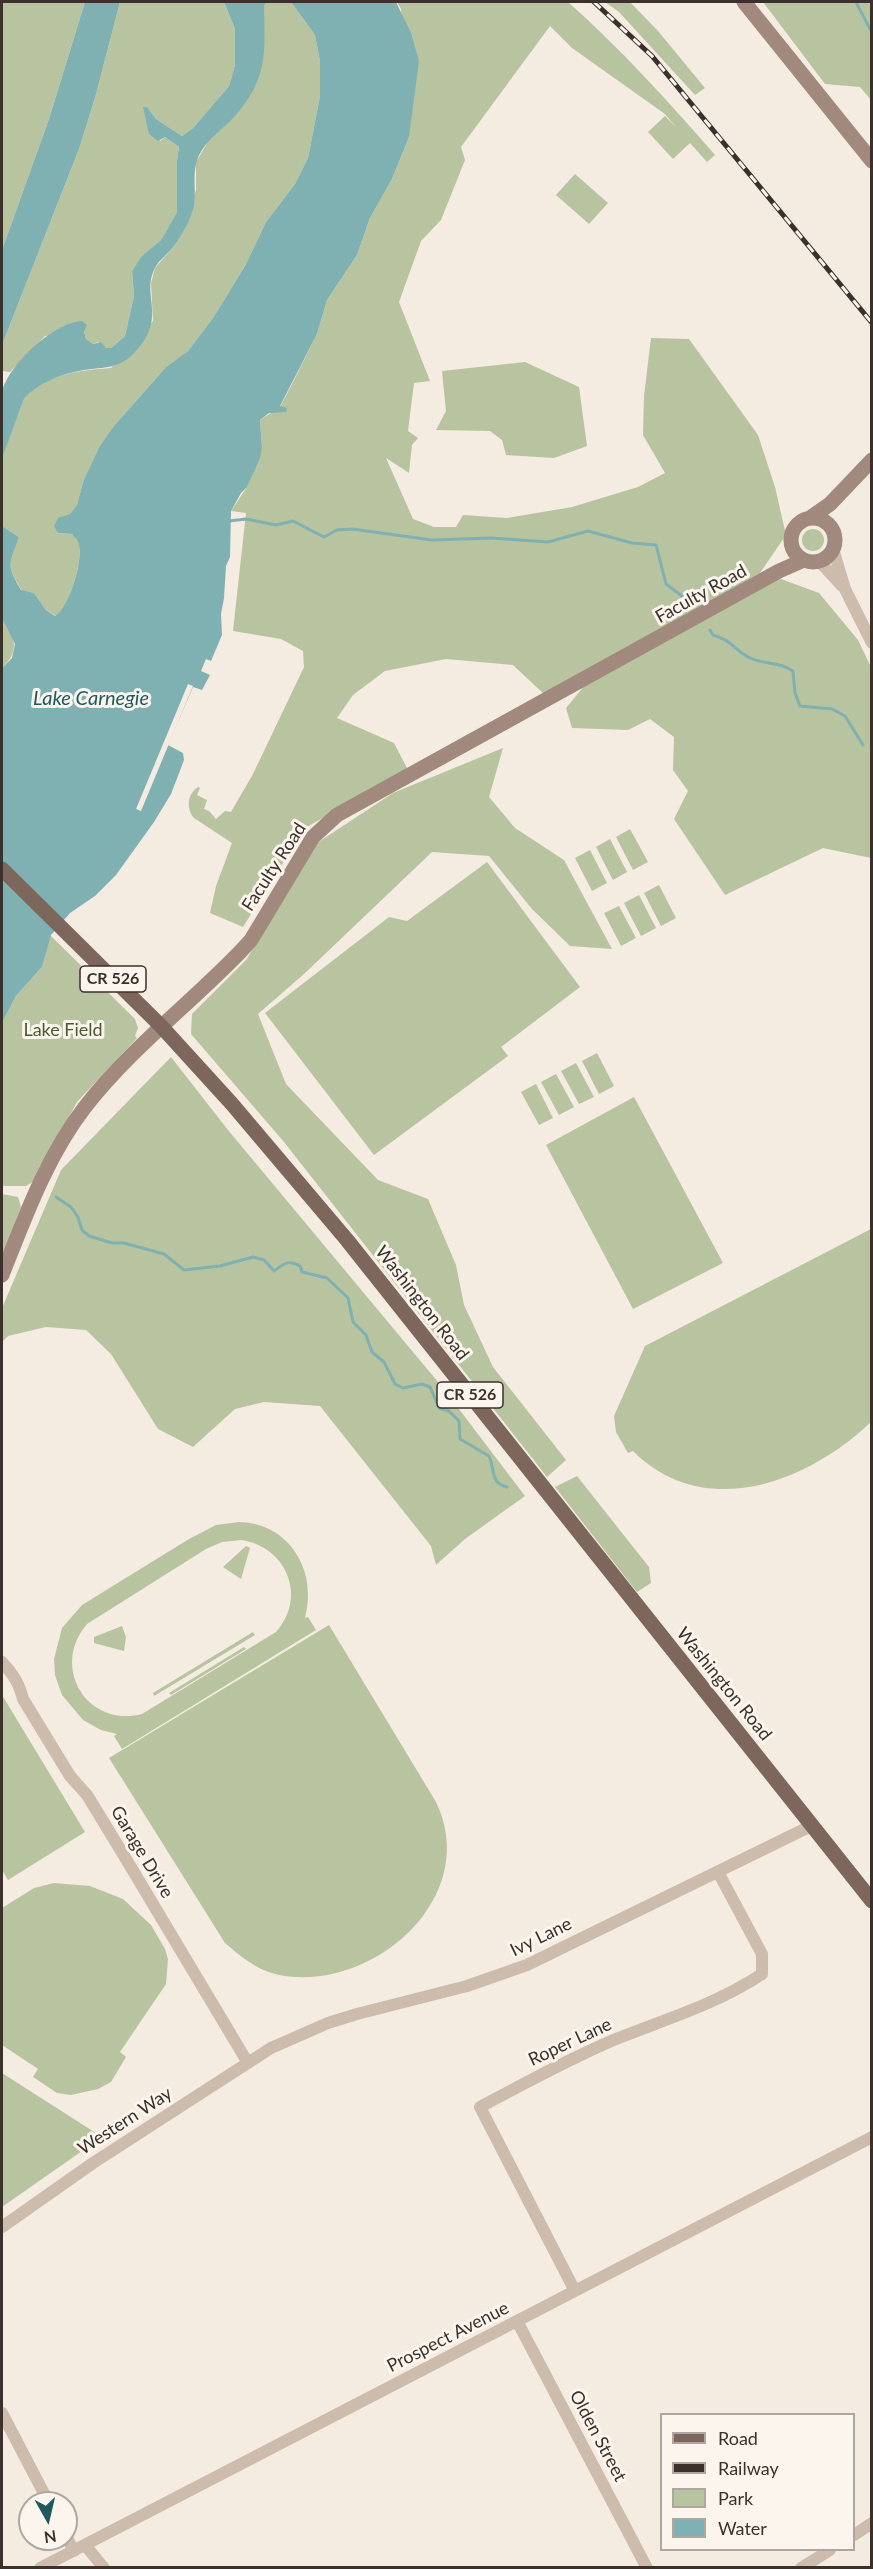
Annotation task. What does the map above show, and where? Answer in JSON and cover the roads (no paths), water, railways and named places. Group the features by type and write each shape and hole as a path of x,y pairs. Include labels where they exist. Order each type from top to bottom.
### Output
{"main road":[{"name":"Washington Road","path":"2,869 161,1026 232,1104 347,1240 872,1900"}],"street":[{"path":"744,2 872,161"},
{"path":"845,589 812,560 798,556 791,544 795,526 830,504 872,460"},
{"path":"855,480 836,514 833,549 845,589 872,643"},
{"path":"810,518 824,521 833,532"},
{"name":"Faculty Road","path":"768,578 791,544"},
{"path":"812,560 833,549"},
{"name":"Faculty Road","path":"2,1275 34,1196 73,1125 98,1091 161,1026 251,940 313,837 337,815 768,578 812,560"},
{"name":"Garage Drive","path":"2,1662 13,1673 20,1686 23,1699 70,1776 87,1795 248,2063"},
{"name":"Ivy Lane","path":"272,2048 328,2023 501,1976 813,1826"},
{"name":"Roper Lane","path":"575,2291 480,2107 616,2039 694,2011 762,1974 762,1954 718,1872"},
{"name":"Western Way","path":"2,2227 93,2163 272,2048"},
{"name":"Prospect Avenue","path":"40,2568 872,2137"},
{"name":"Olden Street","path":"517,2321 647,2568"},
{"path":"2,2413 43,2491"},
{"path":"855,2535 870,2529"},
{"path":"80,2548 104,2568"},
{"path":"801,2568 828,2551"}],"water":[{"path":"85,2 120,2 79,149 2,345 2,250 49,119"},
{"path":"224,2 267,2 264,6 265,38 262,64 254,89 246,102 208,142 197,161 191,215 181,236 157,265 151,278 150,328 134,353 123,362 60,376 29,393 24,399 2,458 2,392 13,369 34,347 58,329 82,321 87,325 84,332 86,339 93,344 101,342 106,348 111,348 125,336 134,296 132,271 142,256 161,240 177,212 179,147 165,137 158,141 149,134 143,107 147,107 156,119 182,136 193,128 229,86 235,65 235,29"},
{"name":"Lake Carnegie","path":"291,2 396,2 411,33 419,61 409,137 392,179 370,218 357,255 327,300 317,334 280,406 287,408 286,412 269,413 260,420 262,448 260,458 247,487 231,511 230,557 226,566 221,614 222,635 211,661 206,659 201,671 210,675 202,690 193,687 168,745 183,753 184,760 171,794 116,875 95,896 70,913 51,935 42,967 16,996 2,1023 2,668 12,658 15,644 2,618 2,526 19,537 13,553 11,569 21,590 34,593 46,610 55,616 70,593 80,549 72,534 58,533 54,526 58,518 70,514 77,505 83,482 99,448 113,427 166,367 188,351 213,318 245,266 266,222 295,184 308,158 320,96 320,62 315,35"}],"waterway":[{"path":"856,2 872,33"},
{"path":"229,521 246,519 276,525 293,521 324,537 337,530 352,529 432,540 491,538 548,542 588,531 632,543 656,545 666,584 694,605"},
{"path":"710,630 713,635 725,640 748,657 793,671 795,693 800,706 832,709 845,716 863,745"},
{"path":"56,1197 71,1207 78,1217 82,1230 89,1236 164,1254 184,1270 220,1266 253,1257 264,1260 274,1271 283,1264 292,1263 300,1266 302,1272 327,1278 348,1298 353,1322 366,1335 372,1352 384,1362 395,1384 403,1388 422,1384 430,1387 439,1408 449,1411 459,1421 460,1439 489,1456 495,1479 507,1487"}],"railway":[{"path":"594,2 652,56 872,323"}],"park label":[{"name":"Lake Field","path":"63,1030"}]}
